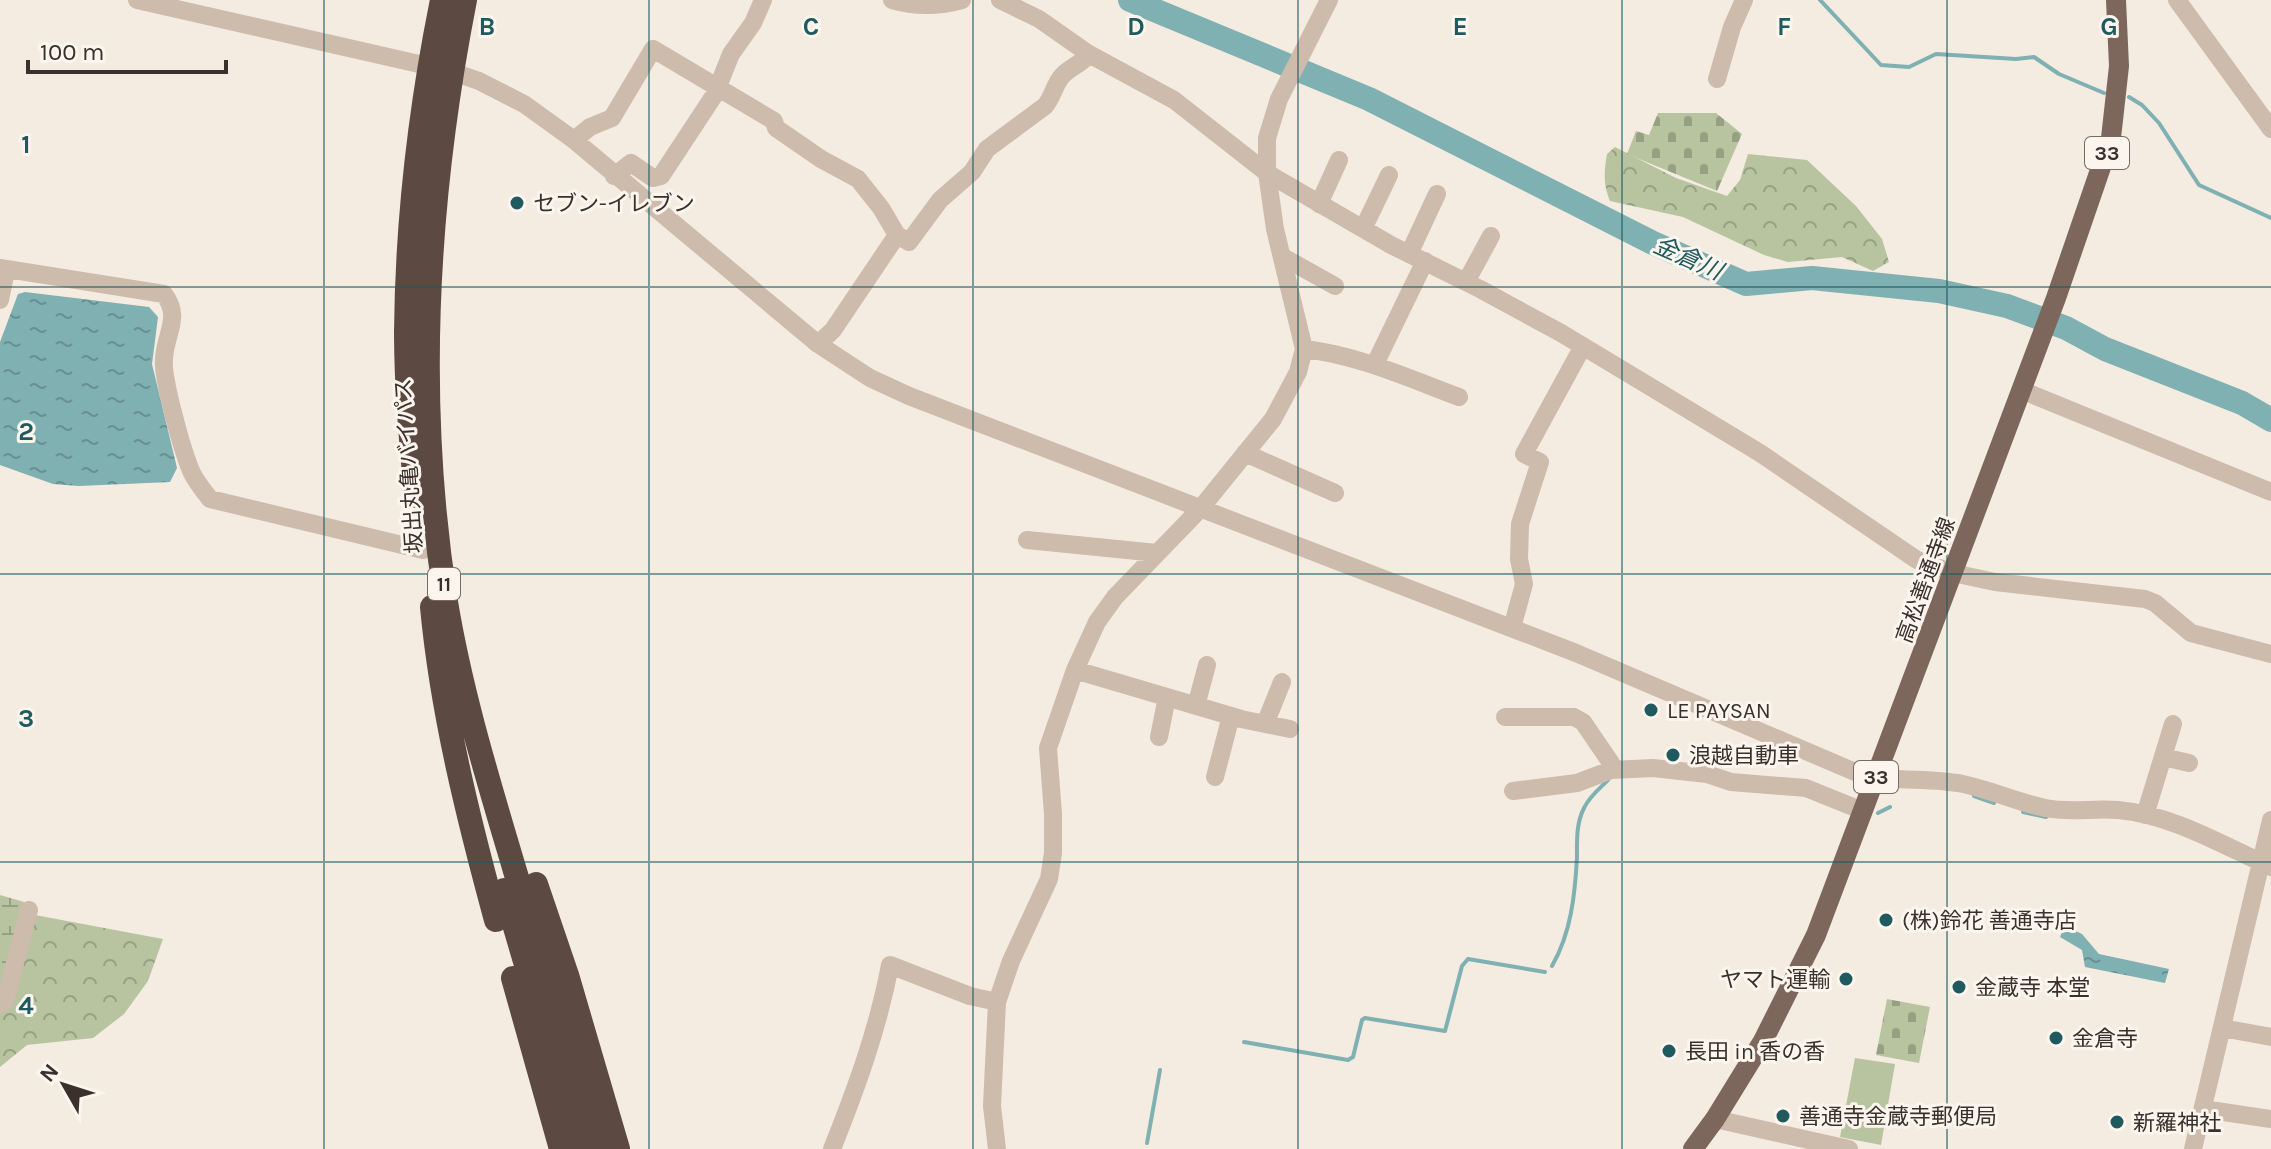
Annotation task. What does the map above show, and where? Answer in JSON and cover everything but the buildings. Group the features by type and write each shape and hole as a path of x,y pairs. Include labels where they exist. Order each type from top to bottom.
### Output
{"highway":[{"name":"坂出丸亀バイパス","path":"446,1 431,239 426,399 432,499 446,603 494,801 600,1149"},
{"name":"坂出丸亀バイパス","path":"440,69 410,236 406,333 408,411 423,550 432,607 479,805 580,1149"},
{"path":"432,607 443,698 472,833 561,1149"},
{"path":"462,674 567,975 618,1149"}],"main road":[{"name":"高松善通寺線","path":"1693,1149 1763,1041 1816,935 2056,298 2111,138 2119,66 2116,0"}],"street":[{"path":"137,0 440,69 479,81 524,104 574,140 818,344 870,378 909,396 1512,628 1876,779 1936,779 2045,808 2118,810 2145,815 2209,836 2266,865"},
{"path":"614,176 631,163 653,178 661,176 717,87 731,54 753,23 763,0"},
{"path":"892,0 911,6 932,6 962,0"},
{"path":"1000,0 1039,19 1089,54 1174,100 1267,173 1319,204 1583,346 1760,453 1917,560 1953,573 1995,582 2145,599 2155,603 2191,633 2271,654"},
{"path":"997,1149 992,1106 997,1002 1011,961 1049,879 1053,814 1048,748 1075,670 1097,622 1115,597 1201,508 1287,396 1298,372 1304,349 1275,229 1267,173 1267,138 1279,99 1329,0"},
{"path":"1717,79 1732,27 1744,0"},
{"path":"2177,0 2271,129"},
{"path":"574,140 590,127 612,118 653,49 774,121 776,128 821,159 858,179 897,235 909,242 940,200 972,172 987,149 1045,106 1060,78 1089,54"},
{"path":"1319,204 1339,160"},
{"path":"1363,229 1389,175"},
{"path":"1375,364 1417,258 1437,194"},
{"path":"818,344 833,330 897,235"},
{"path":"1466,282 1491,236"},
{"path":"1283,257 1335,286"},
{"path":"0,300 3,270 164,294 172,304 174,314 163,361 171,399 191,470 210,499 423,550"},
{"path":"1512,628 1524,584 1519,559 1520,524 1540,462 1524,454 1583,346"},
{"path":"1304,349 1328,351 1375,364 1459,397"},
{"path":"2022,389 2271,492"},
{"path":"1245,453 1335,493"},
{"path":"1027,540 1157,553"},
{"path":"1196,706 1207,665"},
{"path":"1075,670 1231,716 1290,729"},
{"path":"1265,724 1282,682"},
{"path":"1159,737 1167,697"},
{"path":"1215,777 1231,716"},
{"path":"1505,717 1574,717 1583,722 1611,763 1611,770"},
{"path":"2145,815 2173,724"},
{"path":"2163,757 2189,763"},
{"path":"1513,791 1577,783 1611,770 1677,770 1707,774 1731,782 1806,788 1863,811"},
{"path":"2193,1149 2266,865 2271,820"},
{"path":"0,1004 5,1001 29,910"},
{"path":"832,1149 858,1084 883,1005 890,965 970,996 997,1002"},
{"path":"2222,1028 2271,1037"},
{"path":"2203,1109 2271,1119"},
{"path":"1715,1119 1849,1149"}],"green space":[{"path":"1658,113 1716,113 1742,134 1717,191 1627,154 1636,131 1649,135"},
{"path":"1615,147 1676,178 1727,196 1740,180 1748,154 1807,160 1856,206 1882,239 1889,262 1873,271 1842,257 1788,262 1764,255 1683,217 1610,201 1605,167 1607,154"},
{"path":"0,895 24,902 1,996 0,996"},
{"path":"35,915 163,939 148,981 124,1014 93,1038 27,1045 0,1067 0,996"},
{"path":"1887,999 1930,1007 1919,1063 1876,1055"},
{"path":"1855,1058 1895,1064 1881,1145 1840,1137"}],"water":[{"path":"25,292 149,307 158,317 152,364 177,468 170,482 79,486 53,484 0,465 0,342 18,294"},
{"path":"2067,927 2082,934 2099,954 2169,969 2165,983 2085,967 2082,950 2060,937"}],"waterway":[{"name":"金倉川","path":"1130,0 1369,99 1653,243 1746,284 1812,278 1939,291 2007,306 2242,403 2271,420"},
{"path":"1820,0 1881,65 1909,67 1936,54 2016,59 2034,57 2059,74 2104,93"},
{"path":"2129,97 2142,105 2159,123 2199,185 2271,218"},
{"path":"1552,966 1564,940 1571,913 1580,820 1589,800 1608,780"},
{"path":"1974,796 1994,803"},
{"path":"1878,813 1890,807"},
{"path":"2023,812 2046,817"},
{"path":"1244,1042 1348,1060 1353,1057 1365,1018 1445,1031 1462,966 1468,959 1545,972"},
{"path":"1147,1143 1160,1070"}],"place":[{"name":"セブン-イレブン","path":"517,203"},
{"name":"LE PAYSAN","path":"1651,710"},
{"name":"浪越自動車","path":"1673,755"},
{"name":"(株)鈴花 善通寺店","path":"1886,920"},
{"name":"ヤマト運輸","path":"1846,979"},
{"name":"金蔵寺 本堂","path":"1959,987"},
{"name":"金倉寺","path":"2056,1038"},
{"name":"長田 in 香の香","path":"1669,1051"},
{"name":"善通寺金蔵寺郵便局","path":"1783,1116"},
{"name":"新羅神社","path":"2117,1122"}]}
